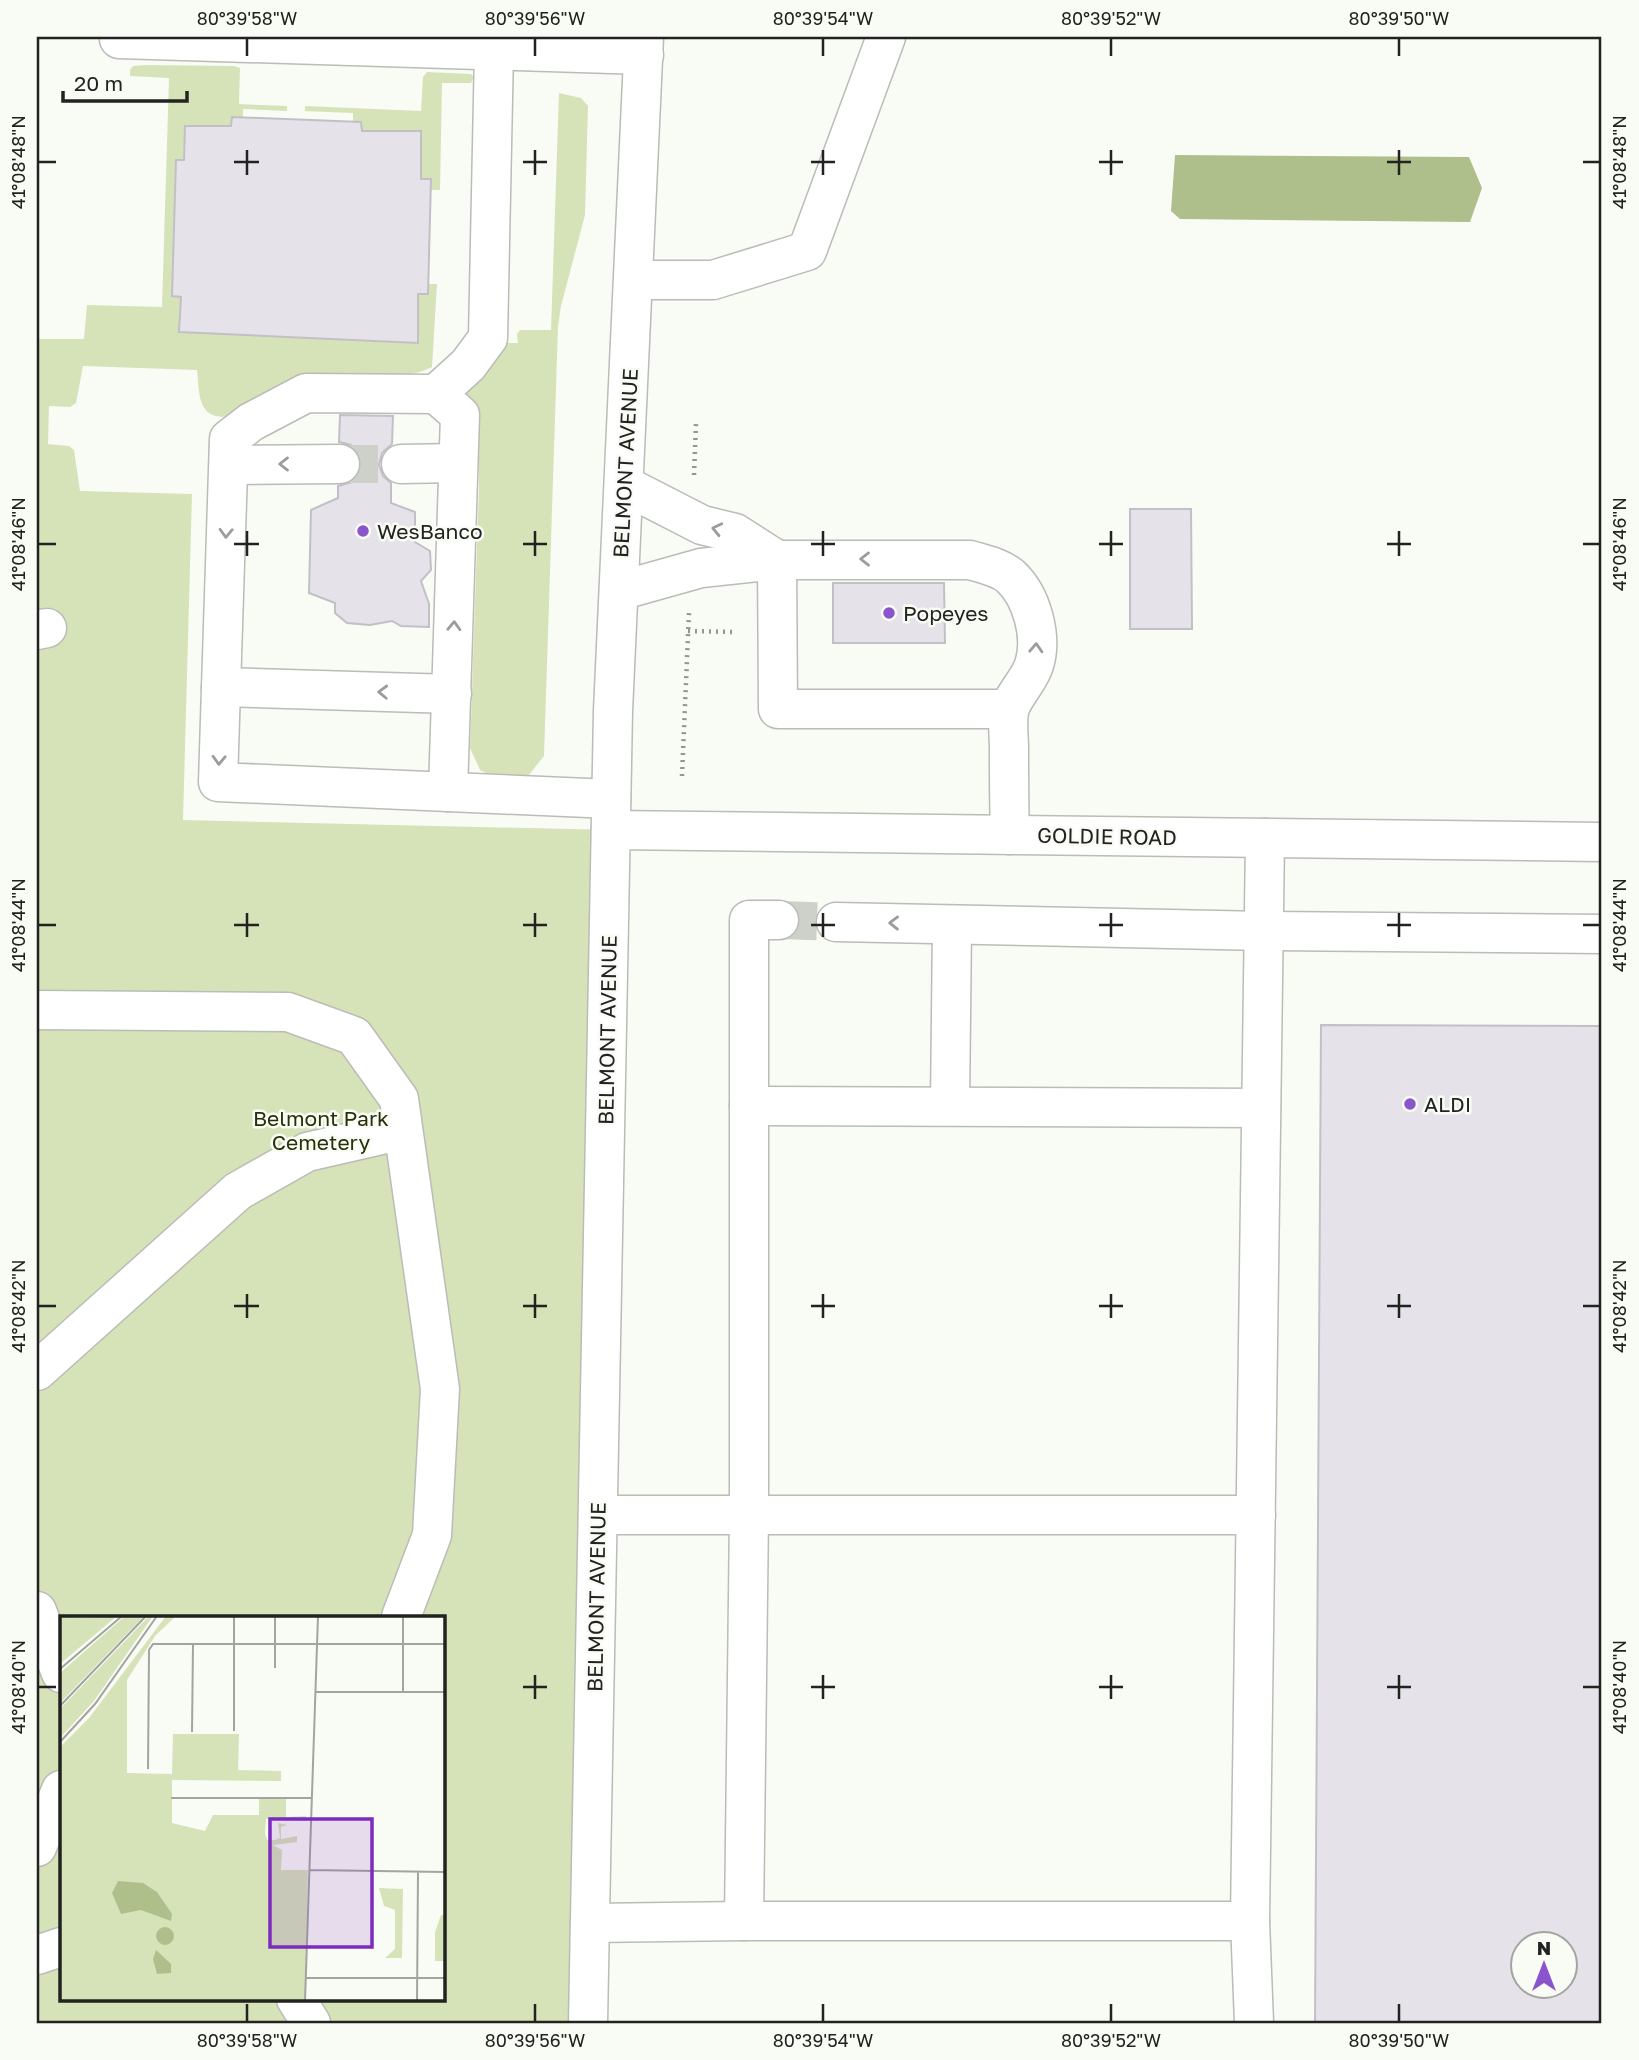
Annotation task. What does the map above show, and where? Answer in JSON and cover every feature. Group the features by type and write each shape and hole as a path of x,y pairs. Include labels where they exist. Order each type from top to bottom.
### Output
{"main road":[{"path":"634,280 713,280 807,251 886,37"},
{"path":"119,39 494,50 644,46"},
{"name":"BELMONT AVENUE","path":"588,2023 611,814 644,46"},
{"path":"436,394 468,365 488,338 494,50"},
{"path":"448,792 452,694 460,415 436,394 306,393 251,422 229,439 221,687 452,694"},
{"path":"401,464 458,463"},
{"path":"229,465 340,464"},
{"path":"624,485 702,525 735,533 777,560"},
{"path":"777,560 778,709 1009,709"},
{"path":"619,591 701,568 777,560 970,560 1009,575 1019,587 1029,608 1036,629 1037,647 1035,664 1027,682 1009,709 1010,835"},
{"name":"GOLDIE ROAD","path":"221,687 218,782 448,792 611,814 1010,835 1602,842"},
{"path":"1254,2023 1250,1921 1265,838"},
{"path":"744,1921 749,1514 749,1106 764,920"},
{"path":"836,922 1264,931 1602,934"},
{"path":"950,1106 952,925"},
{"path":"37,1010 288,1012 354,1036 399,1100 440,1389 432,1535 401,1616"},
{"path":"749,1106 1261,1108"},
{"path":"37,1371 238,1191 307,1152 403,1130"},
{"path":"598,1514 1255,1515"},
{"path":"37,1611 60,1671"},
{"path":"37,1847 60,1792"},
{"path":"590,1923 1250,1921"},
{"path":"37,1955 60,1947"},
{"path":"297,2000 311,2023"}],"path":[{"path":"688,631 733,632"}],"green space":[{"name":"Belmont Park Cemetery","path":"146,65 234,66 240,68 239,104 287,106 287,111 243,109 243,118 231,126 185,126 184,160 176,161 172,296 181,297 179,332 418,343 418,294 428,294 428,284 437,284 432,367 422,371 388,376 318,374 252,408 227,416 216,416 210,414 202,404 197,370 83,366 76,403 70,407 49,406 48,444 69,446 74,450 80,491 192,494 183,820 611,830 588,2023 37,2023 37,339 84,339 87,305 162,307 169,78 130,76 133,66"},
{"path":"427,72 471,74 474,77 471,83 442,83 440,190 430,190 430,180 421,179 420,131 362,131 361,123 353,122 353,113 305,111 305,106 421,111 423,77"},
{"path":"559,93 581,98 588,106 585,215 558,326 544,756 528,776 516,778 492,776 480,770 470,748 479,486 478,420 464,399 463,387 502,343 518,343 517,334 520,330 551,330"}],"shaded area":[{"path":"1175,155 1469,157 1482,188 1470,222 1180,219 1171,211"}],"building":[{"path":"232,117 361,122 362,131 421,131 421,179 431,179 428,294 418,294 418,343 179,332 181,297 172,296 176,160 184,160 185,126 231,126"},
{"name":"WesBanco","path":"340,415 393,416 392,444 382,453 379,465 383,476 391,483 391,503 415,512 415,542 430,551 431,570 421,581 429,604 429,627 401,626 392,621 370,625 347,623 335,613 335,603 309,593 311,510 338,498 338,486 352,482 359,475 362,464 359,454 351,445 339,442"},
{"path":"1130,509 1191,509 1192,629 1130,629"},
{"name":"Popeyes","path":"833,583 944,583 945,643 833,643"},
{"path":"1321,1025 1602,1026 1602,2023 1315,2023"}],"tunnel":[{"path":"340,464 401,464"},
{"path":"779,920 836,922"}],"place":[{"name":"WesBanco","path":"363,531"},
{"name":"Popeyes","path":"889,613"},
{"name":"ALDI","path":"1410,1104"}]}
